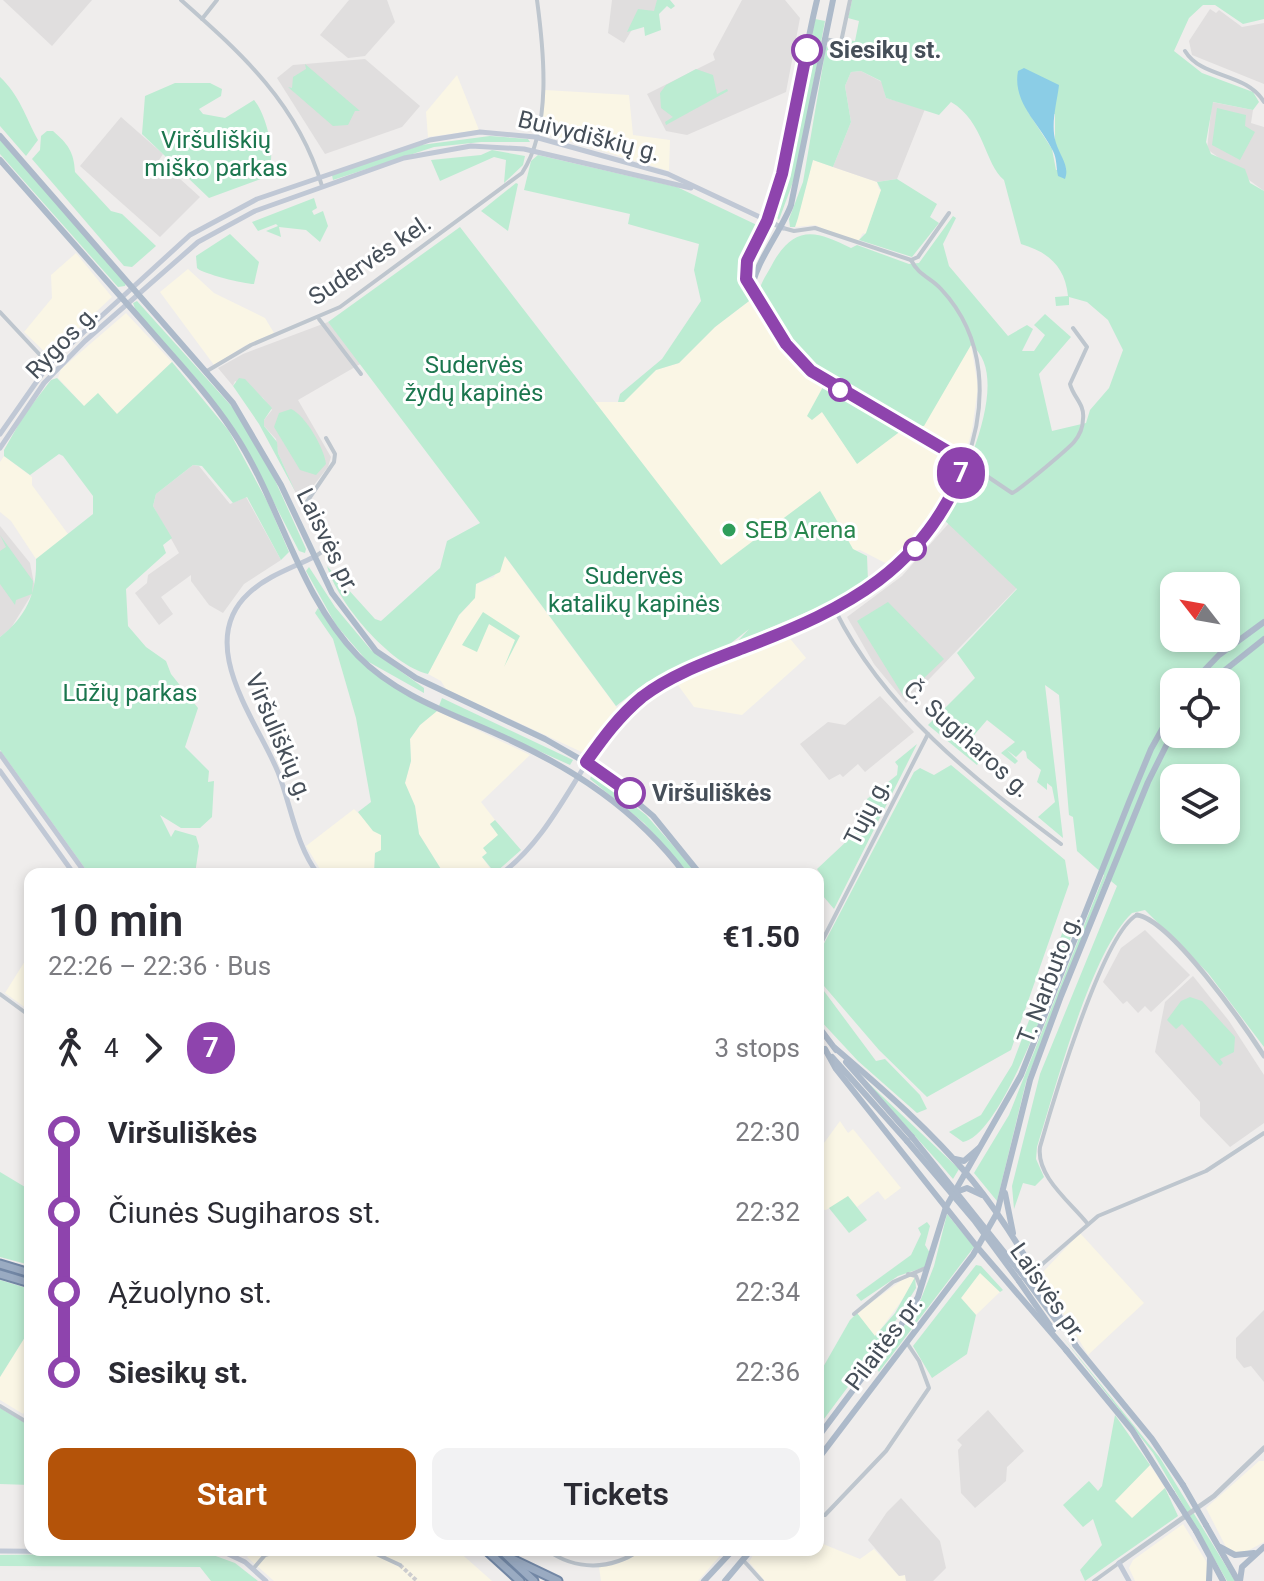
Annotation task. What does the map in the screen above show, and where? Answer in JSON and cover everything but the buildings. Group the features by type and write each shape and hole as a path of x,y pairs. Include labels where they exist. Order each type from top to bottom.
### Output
{"highway":[{"path":"0,1264 24,1271"},
{"path":"0,1274 24,1281"},
{"path":"492,1556 517,1579"},
{"path":"508,1556 534,1581"},
{"path":"510,1558 558,1581"}],"main road":[{"path":"507,868 530,846 615,722 654,689 835,610 881,581 914,550 944,508 966,462 811,371 786,344 746,279 747,261 767,221 789,145 817,0"},
{"path":"752,291 754,278 783,228 803,159 833,0"},
{"name":"Buivydiškių g.","path":"120,296 168,252 211,222 257,199 398,149 480,132 535,137 668,174 783,228"},
{"name":"Laisvės pr.","path":"0,136 207,371 256,438 342,609 368,643 395,666 432,687 586,762 633,796 695,868"},
{"name":"Buivydiškių g.","path":"127,303 218,229 322,186 433,150 479,146 531,151 626,170 704,191"},
{"name":"Laisvės pr.","path":"0,160 193,379 235,434 299,565 329,619 356,654 380,675 423,701 578,775 623,807 679,868"},
{"name":"Rygos g.","path":"0,434 49,364 120,296"},
{"name":"Rygos g.","path":"0,448 55,371 127,303"},
{"name":"Viršuliškių g.","path":"314,557 259,585 244,598 231,619 228,641 236,686 274,764 307,856 314,868"},
{"path":"1207,668 1233,643 1264,622"},
{"path":"1228,668 1264,639"},
{"path":"423,701 432,687"},
{"name":"T. Narbuto g.","path":"946,1207 1021,1075 1146,762 1160,735"},
{"name":"T. Narbuto g.","path":"978,1248 997,1213 1040,1053 1148,782 1165,748"},
{"path":"0,754 82,868"},
{"path":"0,771 70,868"},
{"name":"Laisvės pr.","path":"824,1034 1152,1439 1183,1485 1239,1581"},
{"name":"Laisvės pr.","path":"835,1048 884,1090 966,1173 1015,1239 1076,1346"},
{"path":"825,1049 836,1069 978,1248 1067,1351"},
{"name":"Laisvės pr.","path":"825,1049 910,1139"},
{"path":"951,1156 966,1160 989,1136"},
{"path":"1005,1181 1007,1214 1015,1239"},
{"path":"952,1197 967,1188 985,1197"},
{"name":"Pilaitės pr.","path":"824,1429 873,1364 921,1291 946,1207"},
{"path":"963,1228 975,1234 988,1232"},
{"name":"Pilaitės pr.","path":"824,1451 978,1248"},
{"name":"Laisvės pr.","path":"1022,1279 1067,1351 1143,1445 1223,1581"},
{"path":"873,1364 874,1372 883,1375"},
{"path":"1217,1544 1235,1555 1261,1549"},
{"path":"1239,1581 1242,1567 1261,1549"},
{"path":"0,1551 24,1551"},
{"path":"1208,1552 1212,1569 1209,1581"},
{"path":"231,1556 266,1581"},
{"path":"704,1581 727,1556"},
{"path":"739,1556 743,1560"},
{"path":"725,1581 746,1556"},
{"path":"1119,1563 1129,1581"}],"street":[{"path":"181,0 275,91 301,131 322,186"},
{"path":"202,19 217,0"},
{"name":"Sudervės kel.","path":"207,371 251,345 319,319 373,284 518,177 535,137 542,87 537,0"},
{"path":"824,39 841,42 850,0"},
{"path":"1185,51 1200,64 1251,85 1264,102"},
{"path":"911,260 918,257 949,213"},
{"path":"783,228 794,231 815,228 911,260 923,278 942,290 972,334 981,393 966,462 1012,493 1018,492 1040,468 1071,445 1082,427 1083,407 1070,384 1087,347 1073,328"},
{"path":"0,312 55,371"},
{"path":"319,319 361,374"},
{"path":"314,557 326,549 306,501 334,462 335,454 326,438"},
{"name":"Č. Sugiharos g.","path":"835,610 876,680 928,734 1061,844"},
{"name":"Tujų g.","path":"824,937 928,734"},
{"path":"1087,1223 1044,1172 1039,1153 1086,1004 1120,936 1137,915 1161,930 1202,972 1264,1056"},
{"path":"0,994 24,1012"},
{"path":"1032,1273 1087,1223 1115,1207 1216,1166 1264,1133"},
{"path":"854,1314 902,1276 930,1265"},
{"path":"902,1276 916,1276 921,1291"},
{"path":"825,1515 886,1451 929,1388 919,1361 907,1343"},
{"path":"0,1406 24,1420"},
{"path":"1094,1581 1204,1504 1264,1448"},
{"path":"253,1569 264,1556"},
{"path":"381,1556 400,1565"},
{"path":"558,1556 569,1562 599,1566 630,1556"},
{"path":"743,1560 762,1581"}],"shaded area":[{"path":"3,0 92,0 52,46"},
{"path":"349,0 387,0 395,22 365,56 348,58 320,35"},
{"path":"612,0 662,0 653,16 643,11 624,43 608,33"},
{"path":"742,0 785,0 800,18 786,92 687,135 666,131 647,94 715,60 713,54"},
{"path":"1210,9 1216,13 1219,10 1242,27 1264,23 1264,84 1192,55 1189,41"},
{"path":"365,59 420,106 402,127 325,154 277,78 293,65"},
{"path":"861,71 882,82 886,98 925,109 897,179 877,182 833,167 851,122 845,86 851,72"},
{"path":"457,75 479,130 428,137 426,112"},
{"path":"545,90 629,95 633,135 670,140 669,171 546,134 541,125"},
{"path":"1212,102 1253,110 1251,123 1264,127 1264,191 1207,149"},
{"path":"121,117 163,154 159,160 200,197 160,237 80,166"},
{"path":"813,160 877,182 879,189 903,197 887,242 863,233 859,240 851,241 815,225 795,227"},
{"path":"76,253 112,297 49,356 24,332 52,298 51,275"},
{"path":"188,269 214,293 265,318 274,333 246,345 214,365 160,292"},
{"path":"753,298 794,360 824,385 809,418 822,412 857,463 902,430 959,465 936,515 893,567 860,550 721,566 595,402 618,402 656,370 679,363 715,327"},
{"path":"126,313 172,362 116,415 84,406 58,378 61,369"},
{"path":"328,322 362,363 298,400 331,457 328,467 300,503 278,453 276,439 264,426 264,420 272,410 263,398 235,381 233,386 218,368 243,354"},
{"path":"971,345 978,387 972,430 967,449 961,454 920,431"},
{"path":"4,456 32,477 32,485 68,534 36,559 11,521 0,512 0,462"},
{"path":"193,465 199,466 230,504 246,497 281,560 244,584 223,613 209,605 191,581 191,575 161,597 173,614 159,625 135,593 147,583 148,575 179,553 153,506 156,494"},
{"path":"949,523 1017,588 906,703 874,664 847,617 902,576"},
{"path":"0,526 30,563 35,589 11,628 0,637"},
{"path":"504,555 620,712 586,754 446,689 441,681 428,674 459,615 470,604 476,584 494,577"},
{"path":"787,635 806,658 742,715 694,707 675,681"},
{"path":"880,696 914,732 865,772 858,764 843,777 840,774 829,780 800,744 828,722 845,725"},
{"path":"437,711 530,755 481,802 495,820 490,825 499,835 484,848 487,853 482,857 490,868 440,868 419,834 415,806 405,783 411,761 410,739 420,725"},
{"path":"354,809 381,835 381,851 375,853 374,868 319,868 306,846"},
{"path":"1145,930 1190,975 1151,1012 1145,1006 1138,1013 1127,1001 1123,1004 1103,982 1121,948"},
{"path":"24,963 24,1007 5,993"},
{"path":"1193,976 1229,1021 1264,1075 1264,1123 1230,1147 1200,1116 1200,1102 1155,1052 1165,1002"},
{"path":"840,1121 848,1133 853,1129 901,1188 885,1200 878,1191 857,1207 848,1197 824,1210 824,1143"},
{"path":"1080,1233 1144,1303 1088,1355 1040,1275"},
{"path":"980,1272 1000,1292 976,1315 961,1298"},
{"path":"909,1275 915,1277 908,1292 875,1337 857,1313"},
{"path":"1264,1310 1264,1382 1251,1366 1244,1368 1236,1358 1236,1338"},
{"path":"24,1339 23,1414 0,1400 0,1377"},
{"path":"988,1410 1024,1451 1007,1467 1006,1481 975,1508 961,1493 958,1450 962,1445 957,1440"},
{"path":"1259,1461 1264,1461 1264,1542 1242,1554 1227,1549 1206,1508"},
{"path":"1150,1465 1165,1488 1132,1519 1114,1500"},
{"path":"901,1498 940,1541 946,1568 933,1581 906,1581 905,1575 899,1576 868,1540"},
{"path":"1183,1524 1209,1566 1206,1581 1135,1581 1129,1568 1133,1560"},
{"path":"824,1544 860,1559 874,1549 899,1576 905,1575 906,1581 765,1581 749,1562 752,1556 824,1556"},
{"path":"464,1556 492,1581 274,1581 247,1557"},
{"path":"633,1556 720,1556 698,1581 601,1581 599,1567"}],"green space":[{"path":"657,0 670,0 675,6 671,9 667,6 659,14 661,30 645,36 644,27 627,32 638,9 654,11"},
{"path":"852,0 1264,0 1264,19 1243,24 1215,5 1203,5 1189,18 1174,51 1202,73 1253,92 1259,102 1253,110 1213,102 1206,142 1211,154 1245,169 1250,183 1264,191 1264,1047 1208,973 1145,910 1132,913 1102,958 1064,1058 1037,1147 1036,1159 1044,1177 1035,1186 1023,1183 1014,1209 1012,1186 1040,1074 1117,886 1106,877 1026,1082 997,1201 974,1173 1009,1115 1104,875 1077,851 1073,817 1069,815 1059,695 1045,685 1063,838 1038,817 1055,802 1052,787 1047,783 1047,790 1037,782 1041,770 1023,750 1016,757 1007,750 1018,761 1015,764 1001,753 1015,742 987,720 963,748 979,762 977,765 928,725 975,678 957,653 1017,589 942,518 961,481 980,430 986,404 987,380 983,360 971,345 924,426 921,426 829,375 798,348 759,291 782,249 799,236 817,235 851,248 857,245 909,264 919,263 953,216 956,218 943,244 949,266 1008,336 1027,325 1033,329 1022,351 1034,351 1045,335 1034,325 1045,314 1071,337 1039,374 1052,431 1086,423 1090,410 1109,388 1123,350 1108,320 1087,302 1069,297 1069,305 1056,306 1055,297 1068,296 1059,268 1047,256 1021,244 1004,180 992,164 971,120 951,102 939,115 886,98 881,81 861,71 851,72 845,86 851,122 833,167 813,160 795,227 790,227 789,219 803,182 826,47 834,43 843,49 848,40 855,41 859,21 848,18","holes":["1028,112 1055,114 1055,143 1066,169 1056,170 1052,149"]},
{"path":"815,19 825,21 797,171 779,220 774,214 790,159"},
{"path":"305,64 360,111 355,111 348,125 333,126 288,87 292,88 293,77 306,69"},
{"path":"696,69 713,75 717,94 728,91 666,125 665,122 673,117 661,108 660,93 666,85"},
{"path":"0,77 17,99 38,140 26,156 0,126"},
{"name":"Viršuliškių miško parkas","path":"175,83 210,83 222,89 221,96 199,109 203,114 225,118 254,100 263,116 271,149 266,177 209,198 142,134 145,96"},
{"path":"1217,108 1246,115 1245,126 1255,132 1240,160 1212,145"},
{"path":"53,131 66,144 72,154 75,172 111,211 122,214 156,246 132,267 124,266 32,159 40,150 41,136"},
{"path":"490,136 528,139 530,142 481,142 434,147 333,180 332,175 421,145"},
{"path":"0,140 126,283 125,286 118,287 0,154"},
{"path":"492,150 525,156 523,165 504,183 506,160 494,157 440,181 431,160 481,155"},
{"path":"538,155 677,187 759,226 743,271 753,298 715,327 679,363 656,370 624,402 618,402 620,394 662,359 701,301 694,270 699,244 628,224 630,214 524,190 531,161"},
{"path":"897,179 937,204 930,217 939,223 912,257 859,240 866,233 881,190 877,182"},
{"path":"518,184 508,231 481,211"},
{"path":"314,198 317,208 312,211 314,215 323,211 328,226 320,242 306,230 279,227 281,237 266,231 278,226 276,224 258,231 252,222"},
{"path":"460,227 721,565 820,491 853,549 867,556 868,581 840,598 737,642 749,629 726,647 647,682 616,706 505,556 500,572 476,584 475,598 459,615 428,674 413,668 382,645 353,614 327,566 375,619 381,621 440,568 447,541 480,523 328,322"},
{"path":"230,234 259,262 254,284 197,268 196,256"},
{"path":"137,301 234,409 274,478 306,549 305,553 299,551 240,437 201,384 136,311 133,303"},
{"name":"Lūžių parkas","path":"172,362 229,431 268,503 289,552 281,560 247,497 233,503 202,466 193,465 156,494 153,506 172,538 163,545 166,553 126,589 128,626 146,647 166,661 171,674 198,708 185,747 209,771 208,782 214,781 212,817 200,828 181,828 160,815 171,837 175,830 196,836 199,846 196,868 85,868 0,750 0,637 24,612 35,582 36,559 93,514 93,496 63,456 59,454 30,475 4,456 4,450 24,415 51,380 57,378 84,406 98,393 117,414"},
{"path":"239,378 245,379 272,408 264,420 264,426 277,442 278,453 295,491 259,424 233,386"},
{"path":"824,385 902,430 857,464 822,412 812,420 807,416"},
{"path":"291,409 308,425 322,450 326,464 316,475 300,470 274,427 279,413"},
{"path":"0,535 33,581 32,594 16,600 15,605 0,584 0,551 6,547"},
{"path":"309,567 335,607 371,650 424,688 424,693 367,661 336,625 306,571"},
{"path":"888,602 944,659 904,697 857,621"},
{"path":"318,608 344,643 370,668 399,690 437,711 420,725 410,739 411,761 405,783 415,806 419,834 440,868 374,868 375,853 381,850 381,835 373,831 358,812 371,802 356,718 333,639 315,613"},
{"path":"483,612 520,636 504,667 515,640 489,624 477,652 462,645"},
{"path":"442,698 573,760 570,765 439,706"},
{"path":"917,744 834,909 824,897 824,868 818,868 864,825 867,799 897,775 895,762"},
{"path":"951,765 1065,860 1069,884 1011,1050 927,1097 879,1050 824,986 824,944 914,772 920,768 934,775"},
{"path":"592,774 646,815 693,868 684,868 644,823 590,779"},
{"path":"495,820 521,850 501,868 491,868 482,857 487,853 483,848 498,835 490,824"},
{"path":"1063,931 1071,937 1041,1017 1011,1084 979,1133 963,1142 949,1132 981,1115 1012,1065"},
{"path":"824,991 876,1061 885,1059 920,1095 927,1109 917,1113 858,1061 824,1024"},
{"path":"1190,997 1202,1001 1235,1037 1234,1052 1220,1059 1223,1063 1220,1066 1182,1024 1176,1029 1167,1020 1181,1001"},
{"path":"863,1078 959,1169 953,1179 941,1165"},
{"path":"0,1172 24,1186 24,1263 0,1257"},
{"path":"848,1196 867,1220 849,1233 829,1208"},
{"path":"947,1214 974,1247 879,1372 877,1369 921,1299 934,1266"},
{"path":"927,1222 930,1226 925,1245 930,1253 925,1267 898,1276 861,1301 856,1295 911,1255 921,1234 918,1228"},
{"path":"976,1265 981,1266 1003,1290 1000,1292 980,1273 961,1298 976,1315 967,1354 932,1378 913,1346"},
{"path":"915,1277 916,1288 861,1376 856,1376 824,1419 824,1366 850,1320 857,1313 875,1336 895,1313"},
{"path":"0,1280 24,1287 24,1339 0,1377"},
{"path":"1061,1335 1160,1458 1235,1581 1227,1581 1153,1453"},
{"path":"0,1408 24,1422 24,1485 0,1484"},
{"path":"1115,1415 1150,1465 1115,1501 1132,1518 1165,1488 1178,1516 1085,1581 1080,1570 1102,1545 1093,1519 1083,1527 1063,1505 1089,1481 1098,1491 1102,1486"},
{"path":"0,1555 216,1556 235,1563 258,1581 211,1581 200,1567 0,1566"}],"water":[{"path":"1024,68 1059,85 1054,129 1065,165 1065,179 1058,176 1053,151 1019,93 1018,71"}],"tunnel":[{"path":"400,1565 417,1581"}],"bus line":[{"name":"7","path":"630,793 586,762 620,717 640,699 671,679 835,610 881,581 907,558 938,519 966,462 811,371 786,344 746,279 749,255 767,221 782,174 807,50"}],"place":[{"name":"Siesikų st.","path":"807,50"},
{"name":"SEB Arena","path":"729,530"},
{"name":"Viršuliškės","path":"630,793"}],"park label":[{"name":"Sudervės žydų kapinės","path":"474,379"},
{"name":"Sudervės katalikų kapinės","path":"634,590"}]}
